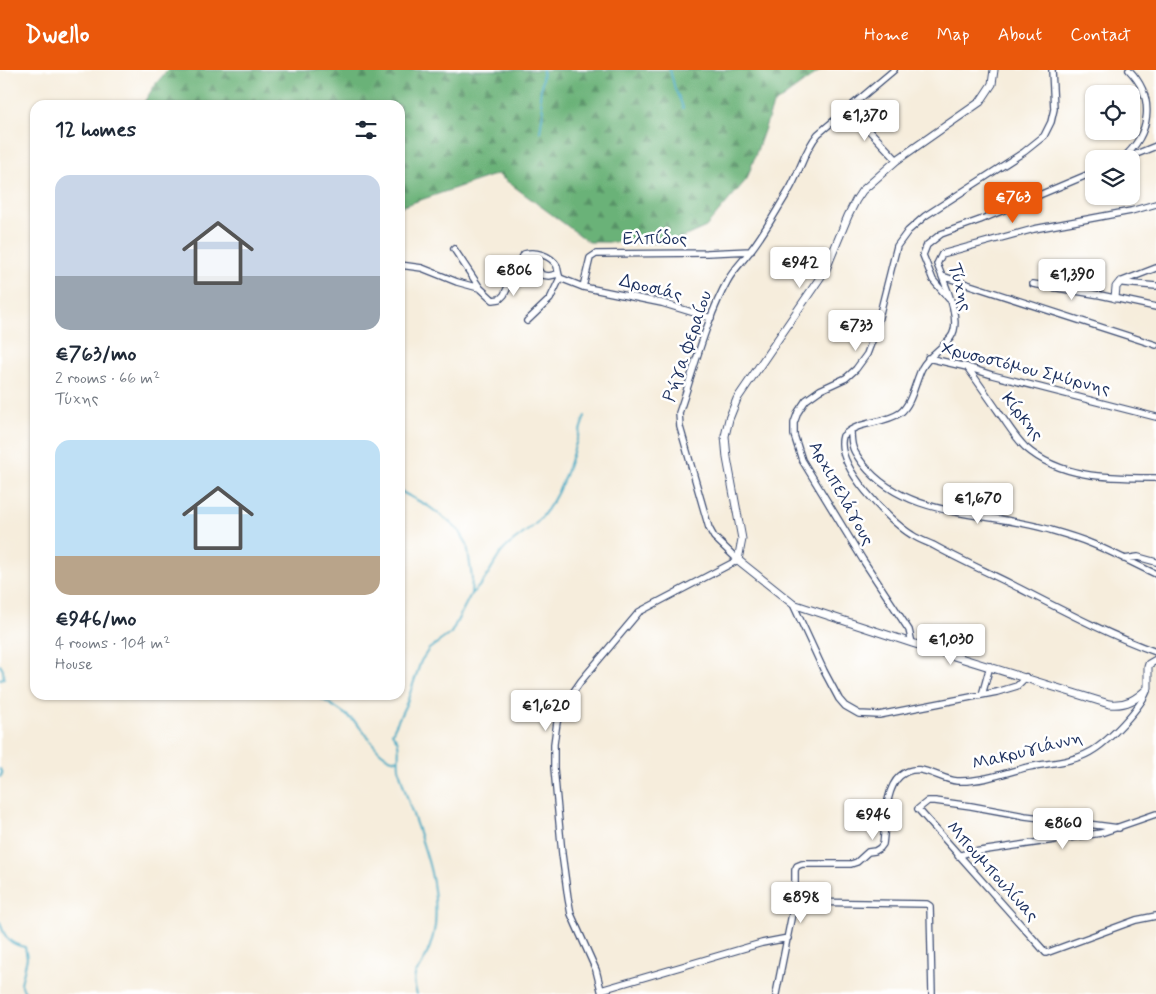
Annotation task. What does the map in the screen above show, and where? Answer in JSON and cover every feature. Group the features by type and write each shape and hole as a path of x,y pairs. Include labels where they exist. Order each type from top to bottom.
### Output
{"street":[{"name":"Ρήγα Φεραίου","path":"894,70 818,134 810,144 800,162 792,186 751,251 729,278 711,318 679,418 709,528 714,537 738,560 793,604 912,643 1115,705 1122,705 1131,701 1148,688"},
{"path":"788,938 762,943 602,992 596,970 572,914 568,898 554,768 554,744 557,722 567,701 581,681 639,612 738,560 742,539 727,458 726,442 727,426 731,412 745,384 826,269 856,200 871,181 897,160 980,102 992,84 994,70"},
{"name":"Αρχιπελάγους","path":"912,643 909,630 862,560 802,460 794,435 794,423 806,400 820,390 846,378 856,369 867,354 878,323 897,246 908,231 925,216 1024,152 1044,136 1051,122 1054,109 1052,70"},
{"path":"1129,70 1144,90 1148,100 1149,117 1144,132 1130,150"},
{"path":"849,109 897,160"},
{"path":"1140,152 1156,146"},
{"path":"951,300 938,288 930,274 923,255 927,245 941,234 980,220 1085,176"},
{"name":"Τύχης","path":"928,358 951,337 955,327 951,300 938,264 942,254 1034,229 1131,211 1156,204"},
{"path":"454,249 480,288 493,300 500,299 504,295 524,254 540,254 549,257 557,267 559,276 550,299 527,321"},
{"name":"Ελπίδος","path":"583,287 590,258 596,254 751,251"},
{"name":"Δροσιάς","path":"533,254 534,264 542,275 559,276 583,287 662,304 711,318"},
{"path":"405,266 422,268 457,282 480,288"},
{"path":"1115,298 1116,287 1120,282 1156,268"},
{"path":"942,276 1156,345"},
{"path":"1120,282 1156,286"},
{"path":"1033,284 1156,307"},
{"name":"Χρυσοστόμου Σμύρνης","path":"851,430 861,425 898,414 905,409 928,358 967,366 992,375 1156,417"},
{"name":"Κίρκης","path":"967,366 1013,433 1026,447 1043,459 1078,474 1123,478 1156,478"},
{"path":"851,430 852,448 870,473 907,498 939,508 1024,522 1044,528 1089,542 1156,574"},
{"path":"851,430 842,438 842,449 846,461 886,515 912,536 1070,613 1156,652"},
{"path":"1123,559 1138,557 1156,562"},
{"path":"793,604 839,699 845,706 859,714 879,715 982,695 1017,686 1026,677"},
{"path":"1148,688 1148,667 1149,664 1156,660"},
{"path":"982,695 990,666"},
{"name":"Μακρυγιάννη","path":"795,904 794,870 797,866 802,864 851,864 862,860 868,852 880,848 883,844 888,795 899,776 916,769 959,781 990,777 1077,757 1090,752 1105,740 1141,704 1148,688"},
{"name":"Μπουμπουλίνας","path":"1119,828 1026,816 935,801 928,802 918,809 1046,953 1136,920 1156,916"},
{"path":"958,856 967,853 1101,833 1156,814"},
{"path":"776,994 795,904 927,904 930,906 932,994"}],"green space":[{"path":"168,70 821,70 773,105 747,179 706,227 670,243 589,242 497,174 405,205 405,100 145,100 157,82"}],"waterway":[{"path":"540,132 543,111 540,97 543,70"},
{"path":"670,70 683,108"},
{"path":"472,593 485,579 505,548 537,523 550,506 568,469 585,416"},
{"path":"405,494 428,506 460,532 467,544 472,578 471,594 451,633 429,649 421,661 407,702 392,733 398,742 400,773 405,792 430,867 435,905 435,926 432,941 426,957 414,978 417,994"},
{"path":"0,665 4,678 0,679"},
{"path":"324,700 355,722 379,751 398,760"},
{"path":"0,769 2,774 0,777"},
{"path":"0,922 3,932 8,939 15,944 25,947 27,958 21,983 24,991 32,994"}]}
